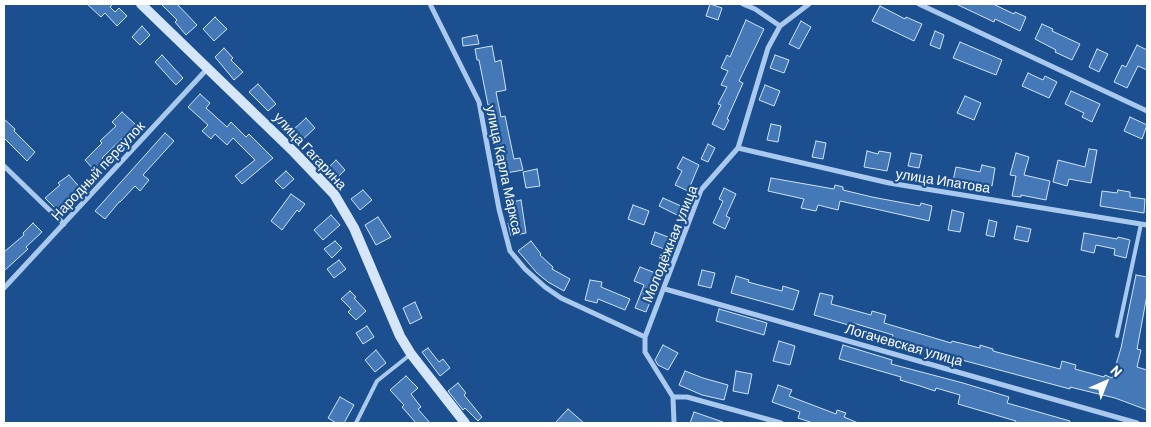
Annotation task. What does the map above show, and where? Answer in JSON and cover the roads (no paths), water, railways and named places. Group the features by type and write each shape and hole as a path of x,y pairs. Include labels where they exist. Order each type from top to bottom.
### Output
{"main road":[{"name":"улица Гагарина","path":"141,4 294,152 334,194 354,228 400,336 411,354 465,423"}],"street":[{"name":"улица Карла Маркса","path":"430,4 479,102 498,209 510,251 525,269 561,298 645,337"},
{"path":"743,4 755,8 780,26"},
{"name":"Молодёжная улица","path":"645,337 665,289 701,190 738,148 768,48 780,26 808,4"},
{"path":"919,4 1147,111"},
{"name":"Народный переулок","path":"4,288 208,68"},
{"name":"улица Ипатова","path":"738,148 889,183 1147,225"},
{"path":"4,166 64,224"},
{"name":"Логачевская улица","path":"665,289 1137,423"},
{"path":"645,337 645,352 673,397 674,423"},
{"path":"673,397 687,397 781,423"}],"lane":[{"path":"1117,336 1141,224"},
{"path":"356,423 377,381 411,354"}]}
